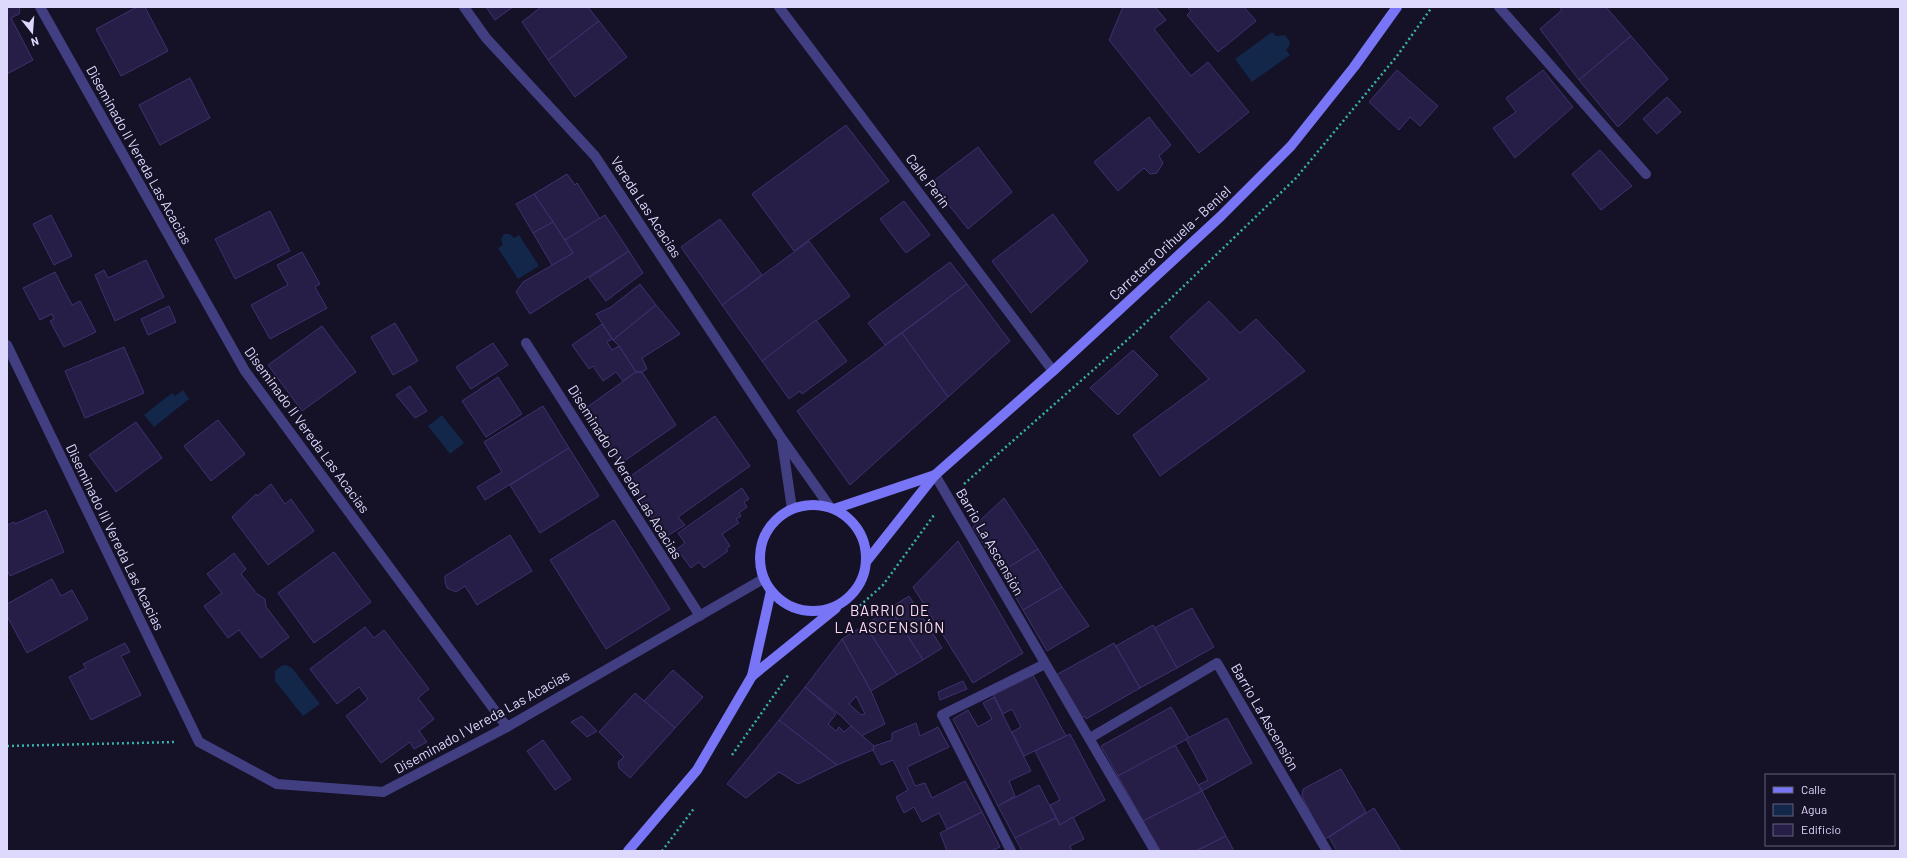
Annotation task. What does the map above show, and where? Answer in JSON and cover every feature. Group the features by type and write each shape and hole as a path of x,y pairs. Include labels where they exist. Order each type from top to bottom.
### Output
{"main road":[{"name":"Carretera Orihuela - Beniel","path":"866,562 935,475 1053,371 1220,217 1291,146 1354,67 1397,7"},
{"name":"Carretera Orihuela - Beniel","path":"832,508 935,475"},
{"path":"752,676 848,598 857,588 863,576 866,562 865,546 859,531 848,518 832,508 818,505 804,505 792,509 778,518 767,530 761,546 760,562 763,579 771,591 783,603 797,609 815,611 833,608 848,598"},
{"path":"628,851 697,770 752,676 771,591"}],"street":[{"name":"Diseminado II Vereda Las Acacias","path":"40,7 245,372 507,726"},
{"name":"Vereda Las Acacias","path":"464,7 486,38 595,156 782,439 832,508"},
{"name":"Calle Perín","path":"779,7 1053,371"},
{"path":"1499,7 1646,174"},
{"name":"Diseminado 0 Vereda Las Acacias","path":"526,343 700,616"},
{"name":"Diseminado III Vereda Las Acacias","path":"7,345 199,742"},
{"name":"Vereda Las Acacias","path":"782,439 792,509"},
{"name":"Barrio La Ascensión","path":"935,475 1155,851"},
{"name":"Diseminado I Vereda Las Acacias","path":"199,742 277,784 383,792 507,726 763,579"},
{"name":"Barrio La Ascensión","path":"1090,738 1217,663 1327,851"},
{"path":"1011,851 942,715 1045,664"}],"path":[{"path":"850,613 882,584 948,497 1135,333 1296,178 1397,56 1432,7"},
{"path":"731,757 794,668"},
{"path":"7,746 199,742"},
{"path":"662,851 699,802"}],"water":[{"path":"1272,32 1276,36 1285,35 1290,42 1286,50 1290,55 1252,82 1235,59"},
{"path":"504,234 510,234 514,238 519,235 539,266 518,279 498,248 503,245 501,239"},
{"path":"183,390 189,399 154,427 144,415 172,393 175,396"},
{"path":"442,415 464,443 450,454 428,426"},
{"path":"286,665 292,668 320,704 303,716 275,681 275,671 281,666"}],"building":[{"path":"7,7 20,7 19,14 11,18 33,60 7,74"},
{"path":"137,7 145,7 168,51 121,76 96,29"},
{"path":"486,7 513,7 495,20"},
{"path":"541,7 588,7 599,21 548,60 522,22"},
{"path":"1123,7 1155,7 1166,20 1154,29 1191,76 1208,62 1249,112 1199,153 1109,40"},
{"path":"1187,7 1244,7 1256,21 1218,52 1187,15 1191,11"},
{"path":"1559,7 1606,7 1631,36 1579,80 1540,29 1562,10"},
{"path":"599,21 627,57 575,97 548,60"},
{"path":"1631,36 1668,79 1618,127 1579,80"},
{"path":"1397,70 1438,106 1420,126 1410,117 1399,130 1369,102"},
{"path":"1543,70 1573,107 1515,158 1493,128 1516,112 1506,98"},
{"path":"190,78 210,118 160,145 139,105"},
{"path":"1667,97 1681,112 1657,134 1643,119"},
{"path":"1149,117 1171,145 1159,156 1163,163 1157,173 1150,174 1144,168 1118,191 1094,162"},
{"path":"846,125 889,181 794,251 752,194"},
{"path":"978,147 1012,192 968,229 931,183"},
{"path":"1600,150 1632,186 1601,210 1572,174"},
{"path":"567,174 575,185 577,183 600,219 565,240 534,194"},
{"path":"534,194 553,222 533,233 516,204"},
{"path":"904,201 930,235 906,253 880,219"},
{"path":"270,211 290,251 235,279 215,239"},
{"path":"1053,214 1088,261 1031,313 992,261"},
{"path":"51,215 72,256 54,265 33,224"},
{"path":"605,215 629,251 530,314 516,292 523,282 573,253 565,240"},
{"path":"720,219 762,275 722,305 681,247"},
{"path":"553,222 573,253 552,265 533,233"},
{"path":"809,241 850,296 762,361 722,305"},
{"path":"629,251 643,273 606,301 589,278"},
{"path":"302,252 320,284 315,287 327,308 270,339 251,305 288,285 277,265"},
{"path":"146,260 164,297 115,321 95,275 104,270 108,278"},
{"path":"950,262 967,284 885,345 868,323"},
{"path":"55,272 72,305 80,301 96,332 64,347 50,321 54,319 52,314 40,320 23,288"},
{"path":"640,284 656,305 613,340 596,314 611,307"},
{"path":"967,284 1010,341 948,397 902,333"},
{"path":"1209,301 1240,333 1256,319 1305,371 1160,476 1133,435 1209,379 1170,337"},
{"path":"656,305 680,334 642,358 647,369 642,372 636,372 619,346 613,340"},
{"path":"169,306 176,322 148,335 141,319"},
{"path":"816,320 847,361 802,394 800,391 789,399 762,361"},
{"path":"395,323 418,361 393,375 371,337"},
{"path":"602,324 612,339 607,342 612,350 619,346 636,372 623,381 616,372 603,381 593,366 589,369 572,345"},
{"path":"322,326 356,372 302,411 268,365"},
{"path":"902,333 948,397 850,485 797,411"},
{"path":"493,343 508,365 471,389 456,367"},
{"path":"124,347 144,393 85,418 65,371"},
{"path":"1133,350 1158,375 1118,415 1090,388"},
{"path":"636,372 642,372 676,425 620,464 586,408"},
{"path":"498,377 522,414 486,437 462,401"},
{"path":"410,386 427,411 415,418 396,395"},
{"path":"543,406 569,448 485,500 477,487 502,472 484,442"},
{"path":"715,416 750,466 678,517 685,525 664,538 628,478"},
{"path":"218,420 245,454 211,481 184,446"},
{"path":"136,422 162,458 116,492 89,455"},
{"path":"569,448 599,496 540,533 510,485"},
{"path":"271,484 285,504 291,499 314,531 268,565 232,517 256,494 257,496"},
{"path":"742,488 749,499 744,502 747,507 739,513 741,516 736,519 739,523 722,534 730,546 726,549 728,551 704,568 699,562 691,568 677,549 685,543 678,533"},
{"path":"1004,498 1038,549 1001,572 973,527"},
{"path":"46,510 64,552 10,576 7,570 7,525 14,522 15,524"},
{"path":"614,520 670,609 606,649 550,560"},
{"path":"510,535 532,571 477,605 465,586 456,592 447,588 445,576"},
{"path":"958,541 1023,653 973,683 913,587"},
{"path":"1038,549 1062,587 1023,610 1001,572"},
{"path":"334,552 371,602 314,643 278,593"},
{"path":"234,553 246,569 241,574 257,594 265,599 266,607 289,637 261,658 239,630 228,638 204,606 222,593 207,574"},
{"path":"52,579 61,596 72,590 88,619 27,653 7,616 7,604"},
{"path":"1062,587 1089,626 1047,651 1023,610"},
{"path":"909,596 942,648 923,660 890,608"},
{"path":"890,608 923,660 897,675 865,625"},
{"path":"1192,608 1214,647 1177,668 1154,628"},
{"path":"865,625 897,675 871,691 842,639"},
{"path":"1153,625 1177,668 1140,688 1116,646"},
{"path":"365,627 374,638 384,630 429,689 418,698 434,719 419,731 427,742 414,749 410,742 381,763 346,716 368,699 359,687 337,704 310,669"},
{"path":"842,639 871,691 885,724 861,736 841,716 805,687","holes":["856,696 865,714 861,715 849,704"]},
{"path":"125,643 130,652 121,656 141,695 91,720 69,677 86,668 83,664"},
{"path":"1114,643 1140,688 1086,719 1085,716 1080,719 1056,675"},
{"path":"673,670 703,697 675,728 644,701"},
{"path":"1033,675 1066,736 1024,756 1012,732 1021,727 1012,709 1003,714 993,694"},
{"path":"963,681 967,689 940,700 938,692"},
{"path":"805,687 836,714 828,724 836,731 839,727 844,732 851,726 874,746 873,750 837,765 779,720"},
{"path":"635,693 675,728 630,778 619,768 618,762 624,757 599,732"},
{"path":"994,697 1031,771 1009,781 1015,796 998,806 953,719 968,710 978,727 992,719 983,703"},
{"path":"1171,707 1189,738 1118,776 1101,746"},
{"path":"582,716 597,731 587,737 571,722"},
{"path":"1227,718 1252,763 1202,791 1198,785 1208,780 1186,739"},
{"path":"779,720 837,765 798,784 779,772 746,798 727,784"},
{"path":"916,723 920,736 938,727 949,747 907,767 915,786 925,783 932,798 965,781 982,812 947,829 939,813 922,822 914,807 904,813 896,797 908,790 893,760 881,765 873,750 874,746 892,740 892,733"},
{"path":"1070,734 1105,800 1060,825 1050,805 1060,800 1035,751"},
{"path":"543,740 571,779 555,790 527,751"},
{"path":"1175,745 1202,791 1143,821 1118,776"},
{"path":"1341,769 1366,812 1324,840 1302,796 1303,789"},
{"path":"1039,785 1056,818 1015,838 998,806"},
{"path":"1202,791 1226,836 1196,851 1160,851 1143,821"},
{"path":"1374,808 1401,851 1337,851 1329,837"},
{"path":"982,812 1000,847 991,851 947,851 940,833"},
{"path":"1073,817 1084,839 1070,846 1072,851 1022,851 1015,838 1056,818 1060,825"},
{"path":"1226,836 1234,851 1196,851"}],"district":[{"name":"BARRIO DE LA ASCENSIÓN","path":"890,620"}]}
